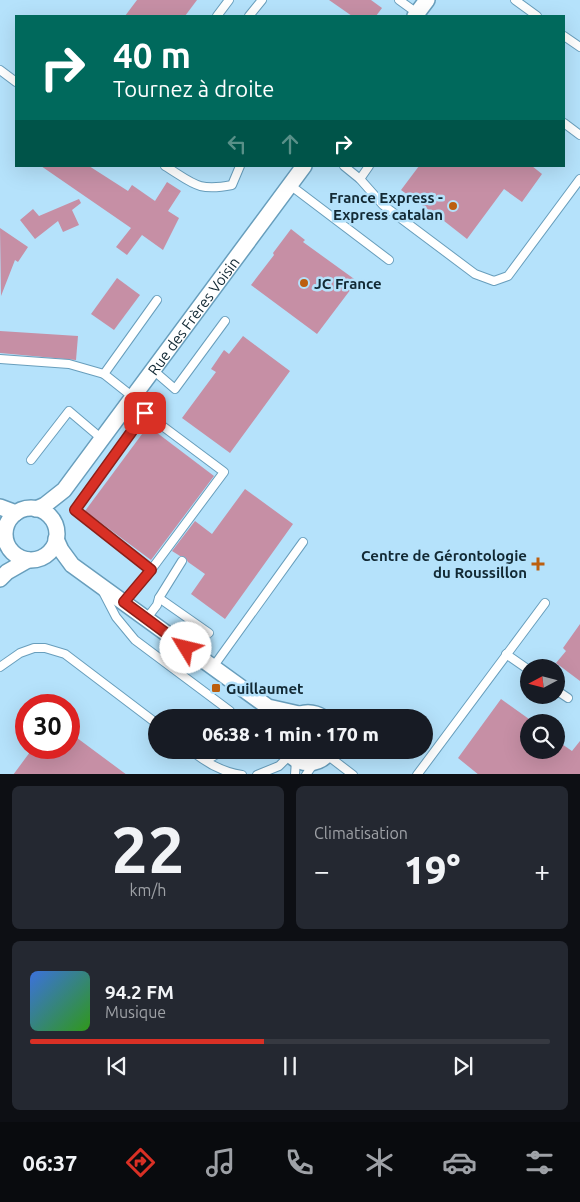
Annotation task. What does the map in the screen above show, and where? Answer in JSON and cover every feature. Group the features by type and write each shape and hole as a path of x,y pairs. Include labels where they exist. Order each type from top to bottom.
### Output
{"street":[{"path":"416,15 427,0"},
{"name":"Rue des Frères Voisin","path":"55,532 55,512 64,490 303,167"},
{"name":"Rue des Frères Voisin","path":"36,509 45,505 64,490"},
{"path":"0,507 16,513"},
{"path":"0,570 4,532 7,524 16,513 22,510 36,509 44,512 55,532 61,550 72,565 147,618 267,709"},
{"path":"4,532 15,555 28,560 36,560 43,557 53,546 55,532"},
{"path":"43,557 72,565"},
{"path":"0,579 7,572 28,560"},
{"path":"292,760 302,763 319,761"}],"lane":[{"path":"218,15 229,0"},
{"path":"250,15 262,0"},
{"path":"399,0 416,15"},
{"path":"515,0 536,15"},
{"path":"565,37 580,48"},
{"path":"0,70 15,81"},
{"path":"565,124 580,135"},
{"path":"167,167 201,188 214,189 232,185 240,167"},
{"path":"345,167 360,179 384,205 475,274 494,281 508,276 580,179"},
{"path":"360,179 368,167"},
{"path":"290,185 389,260"},
{"path":"104,374 157,300"},
{"path":"153,370 175,389 226,321"},
{"path":"0,359 69,364 104,374 133,397"},
{"path":"31,460 69,411 102,439"},
{"path":"124,602 151,570 224,472 145,413 75,510 151,570"},
{"path":"213,667 303,542"},
{"path":"147,618 157,605 159,598 182,561"},
{"path":"99,584 116,617 135,640 227,709"},
{"path":"159,598 209,633"},
{"path":"417,774 545,603"},
{"path":"0,667 20,652 34,648 45,648 65,654 148,716"},
{"path":"506,654 520,664"},
{"path":"202,759 210,765 229,772 242,774"},
{"path":"257,774 292,760"},
{"path":"319,761 353,774"}],"building":[{"path":"137,0 197,0 186,15 126,15"},
{"path":"329,0 371,0 382,8 377,15 351,15"},
{"path":"42,167 91,167 128,191 132,185 155,201 167,182 181,191 168,211 179,218 163,250 142,235 127,255 116,247 131,228"},
{"name":"France Express - Express catalan","path":"418,167 533,167 542,174 522,202 504,189 467,239 439,217 436,221 426,214 429,210 401,190"},
{"path":"79,199 81,203 72,210 79,225 63,232 58,221 35,239 20,220 33,209 39,216"},
{"path":"0,228 28,247 18,262 15,260 1,296"},
{"name":"JC France","path":"291,229 305,240 303,242 357,281 317,334 251,285"},
{"path":"117,278 140,295 114,330 91,314"},
{"path":"0,331 78,336 76,360 0,353"},
{"path":"243,336 290,371 230,453 182,418 216,372 211,369 224,350 229,354"},
{"path":"148,426 214,476 151,560 85,511"},
{"path":"245,489 293,524 225,619 191,594 205,574 188,562 185,557 172,551 195,521 212,534"},
{"path":"580,624 580,681 565,670 565,659 559,659 566,651 563,648"},
{"path":"501,699 522,714 520,714 520,759 565,759 565,746 572,751 580,741 580,774 478,774 458,758"},
{"path":"80,740 126,774 14,774 25,759 80,759"}],"place":[{"name":"France Express - Express catalan","path":"453,206"},
{"name":"JC France","path":"304,283"},
{"name":"Centre de Gérontologie du Roussillon","path":"538,564"},
{"name":"Guillaumet","path":"216,688"}],"route":[{"path":"145,413 75,510 151,570 124,602 186,648"}]}
